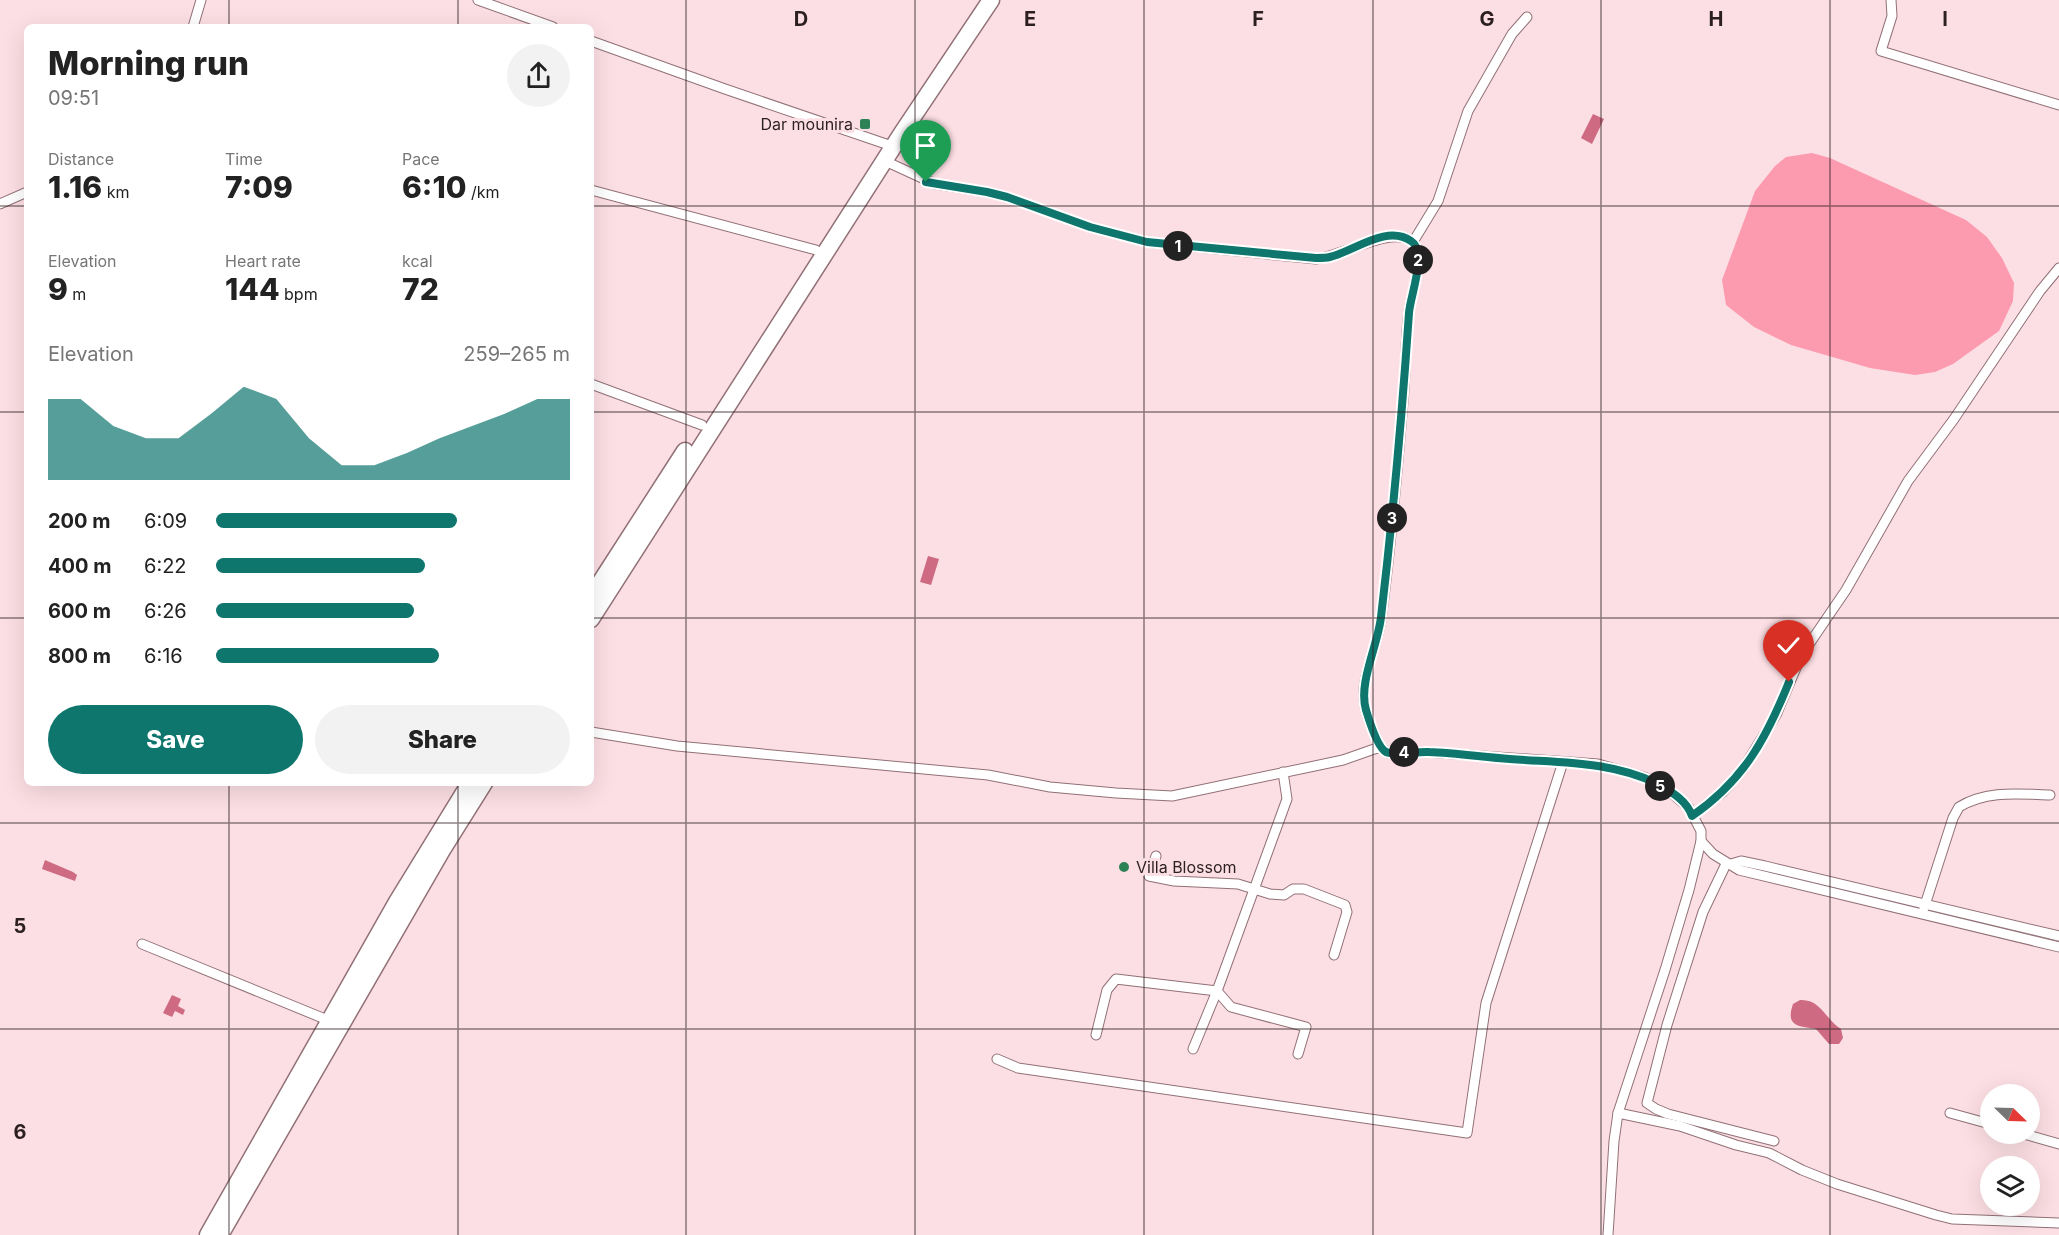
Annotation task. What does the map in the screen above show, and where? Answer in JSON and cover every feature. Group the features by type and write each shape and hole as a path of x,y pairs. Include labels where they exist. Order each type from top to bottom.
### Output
{"highway":[{"path":"594,592 979,0"},
{"path":"594,614 991,0"},
{"path":"207,1235 397,902 468,786"},
{"path":"220,1235 442,850 482,786"}],"street":[{"path":"194,24 201,0"},
{"path":"478,0 545,24"},
{"path":"1891,0 1892,16 1881,51 2059,105"},
{"path":"1413,242 1438,201 1468,111 1512,34 1527,17"},
{"path":"594,42 886,144"},
{"path":"885,161 935,184 997,195 1035,206 1090,227 1147,242 1316,258 1330,257 1383,237 1401,237 1413,242 1418,248 1414,290 1409,309 1389,555 1378,640 1364,690 1366,710 1380,747 1388,753 1425,752 1598,764 1644,777 1679,798 1689,808 1701,831 1701,841 1689,890 1618,1113 1608,1235"},
{"path":"594,191 816,250"},
{"path":"0,204 24,193"},
{"path":"1692,816 1724,792 1743,769 1776,715 1801,656 1846,590 1908,481 1954,419 2040,291 2059,268"},
{"path":"594,385 702,425"},
{"path":"594,732 677,746 988,775 1050,787 1116,793 1180,795 1343,760 1380,747"},
{"path":"997,1059 1018,1068 1467,1133 1486,1003 1563,762"},
{"path":"1193,1049 1218,992 1287,799 1283,772"},
{"path":"1924,909 1953,818 1959,807 1984,797 2005,793 2050,795"},
{"path":"1701,841 1713,854 1729,864 1741,861 1765,866 2059,947"},
{"path":"1156,856 1149,876 1174,881 1238,884 1270,894 1284,895 1293,889 1304,889 1345,904 1347,912 1335,955"},
{"path":"1729,864 1703,912 1667,1025 1647,1103 1668,1114 1774,1141"},
{"path":"1924,909 2059,936"},
{"path":"142,944 330,1021"},
{"path":"1096,1035 1107,990 1116,979 1218,992 1231,1007 1306,1027 1298,1054"},
{"path":"1618,1113 1680,1126 1736,1145 1769,1153 1837,1184 1952,1219 2059,1223"},
{"path":"1950,1113 1980,1121"},
{"path":"2040,1139 2059,1144"}],"shaded area":[{"path":"1593,114 1604,119 1592,144 1581,138"},
{"path":"1812,153 1830,158 1966,220 1987,237 2002,258 2014,283 2013,301 1999,331 1953,364 1935,372 1915,375 1870,368 1791,345 1754,327 1726,305 1722,280 1755,191 1775,166 1786,157"},
{"path":"928,556 939,559 931,585 920,582"},
{"path":"45,860 73,872 77,875 75,881 42,869"},
{"path":"172,995 181,999 178,1006 185,1010 183,1015 175,1011 172,1017 163,1013"},
{"path":"1800,1000 1818,1006 1841,1029 1843,1038 1839,1044 1829,1044 1816,1029 1799,1026 1792,1021 1793,1004"}],"place":[{"name":"Dar mounira","path":"865,124"},
{"name":"Villa Blossom","path":"1124,867"}],"route":[{"path":"926,182 1007,197 1090,227 1147,242 1176,246 1316,258 1330,257 1389,236 1407,239 1418,248 1414,290 1409,309 1389,555 1378,640 1364,690 1366,710 1380,747 1388,753 1425,752 1598,764 1644,777 1666,789 1689,808 1692,816 1724,792 1743,769 1776,715 1789,682"}]}
